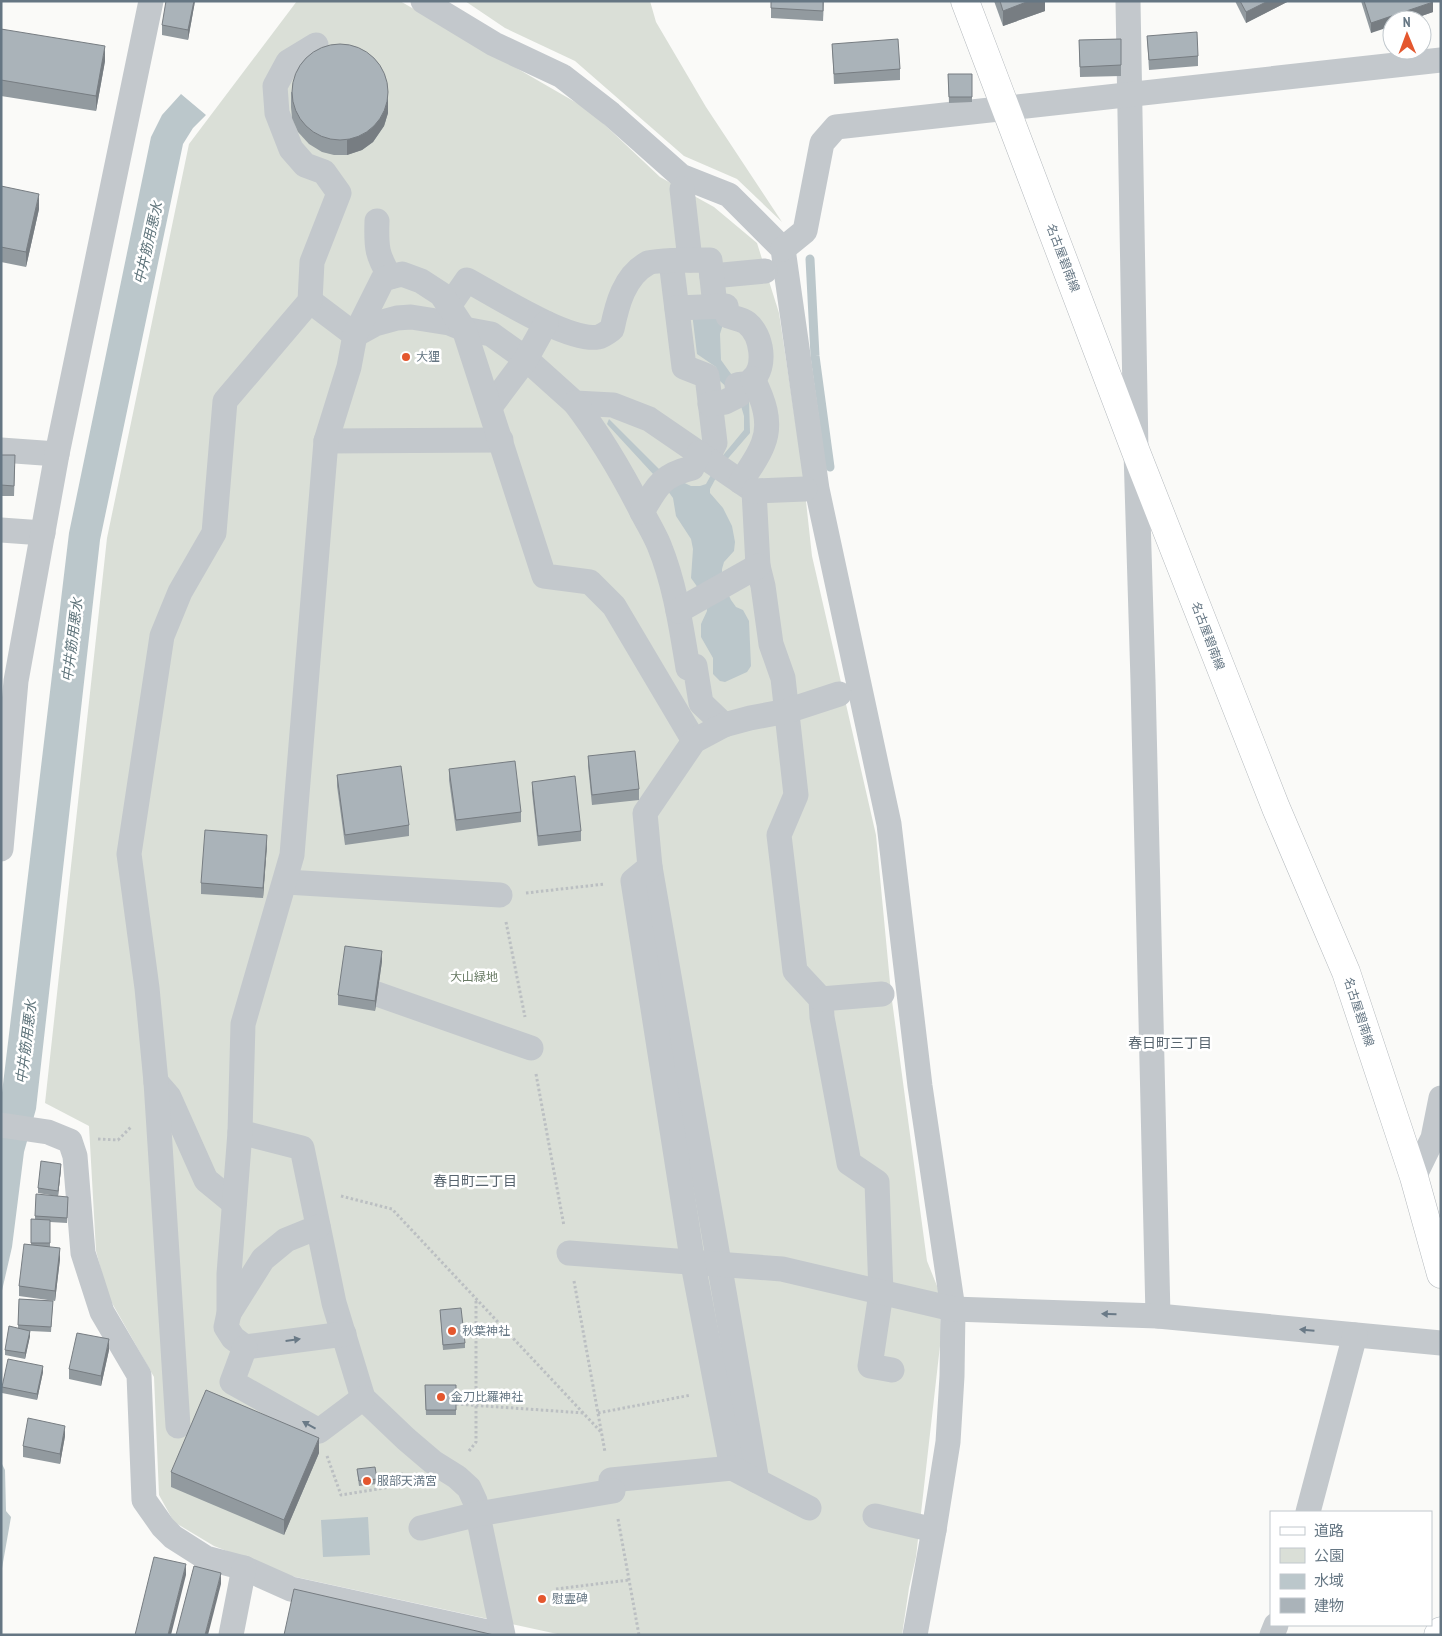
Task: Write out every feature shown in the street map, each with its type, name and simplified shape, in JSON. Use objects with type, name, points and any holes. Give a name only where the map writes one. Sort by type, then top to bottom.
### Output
[{"type":"main road","name":"名古屋碧南線","points":[[965,1],[1136,452],[1276,808],[1346,972],[1414,1177],[1441,1274]]},
{"type":"main road","points":[[1438,1635],[1441,1631]]},
{"type":"street","points":[[2,834],[9,680],[43,533],[57,454],[151,1]]},
{"type":"street","points":[[1128,1],[1136,452],[1144,681],[1158,1316]]},
{"type":"street","points":[[426,3],[494,44],[562,76],[611,114],[681,176],[729,195],[783,249],[817,489],[889,824],[920,1086],[953,1310],[948,1442],[915,1635]]},
{"type":"street","points":[[178,1426],[156,1082],[147,988],[129,854],[162,636],[180,592],[214,533],[225,401],[310,301],[312,262],[339,194],[324,172],[305,165],[291,149],[277,113],[275,86],[288,62],[316,45]]},
{"type":"street","points":[[783,249],[805,230],[822,143],[836,127],[1441,60]]},
{"type":"street","points":[[642,512],[666,479],[692,468],[705,457],[715,443],[707,376],[684,367],[677,308],[682,189]]},
{"type":"street","points":[[377,221],[376,245],[380,259],[390,277]]},
{"type":"street","points":[[450,306],[466,280],[546,323],[578,335],[599,337],[612,329],[618,304],[630,278],[649,262],[710,260],[715,306]]},
{"type":"street","points":[[712,276],[765,271]]},
{"type":"street","points":[[344,1334],[245,1347],[233,1338],[226,1327],[229,1314],[229,1274],[240,1132],[243,1024],[286,882],[292,855],[326,442],[349,367],[355,335],[383,279],[402,274],[421,281],[441,294],[450,306],[464,329],[544,576],[590,582],[614,606],[694,741]]},
{"type":"street","points":[[310,301],[355,335]]},
{"type":"street","points":[[677,308],[726,306],[728,316],[746,322],[756,334],[761,354],[760,367],[725,402],[710,404]]},
{"type":"street","points":[[355,335],[375,324],[397,318],[411,317],[449,322],[464,329],[490,334],[526,359],[575,403],[599,434],[624,476],[687,606],[684,646],[688,668],[695,666],[701,703],[724,725]]},
{"type":"street","points":[[490,407],[526,359],[546,323]]},
{"type":"street","points":[[743,386],[765,405],[793,403]]},
{"type":"street","points":[[575,403],[613,406],[649,419],[744,484],[805,490]]},
{"type":"street","points":[[765,405],[766,429],[764,444],[744,484],[763,586],[771,644],[783,678],[796,795],[779,835],[795,971],[821,999],[822,1017],[849,1162],[877,1182],[881,1293],[870,1366],[892,1370]]},
{"type":"street","points":[[326,442],[501,440]]},
{"type":"street","points":[[1,450],[57,454]]},
{"type":"street","points":[[1,530],[43,533]]},
{"type":"street","points":[[687,606],[758,566]]},
{"type":"street","points":[[648,661],[684,646]]},
{"type":"street","points":[[732,1468],[693,1264],[641,874],[645,813],[694,741],[724,725],[787,711],[839,694]]},
{"type":"street","points":[[641,874],[720,1265],[757,1482]]},
{"type":"street","points":[[286,882],[500,895]]},
{"type":"street","points":[[377,994],[531,1048]]},
{"type":"street","points":[[821,999],[882,994]]},
{"type":"street","points":[[156,1082],[169,1097],[206,1180],[234,1203]]},
{"type":"street","points":[[1414,1177],[1433,1138],[1441,1098]]},
{"type":"street","points":[[1,1125],[59,1136],[75,1156],[82,1252],[102,1312],[140,1376],[144,1500],[163,1527],[173,1537],[206,1558],[244,1568],[291,1589],[502,1635],[478,1514],[469,1488],[454,1474],[433,1462],[363,1398],[334,1303],[302,1148],[240,1132]]},
{"type":"street","points":[[229,1314],[263,1259],[286,1240],[318,1227]]},
{"type":"street","points":[[569,1253],[693,1264],[782,1269],[953,1310],[1158,1316],[1441,1342]]},
{"type":"street","points":[[1308,1511],[1355,1335]]},
{"type":"street","points":[[245,1347],[232,1382],[319,1431],[363,1398]]},
{"type":"street","points":[[421,1528],[612,1486],[732,1468],[809,1508]]},
{"type":"street","points":[[875,1516],[934,1530]]},
{"type":"street","points":[[231,1635],[244,1568]]},
{"type":"path","points":[[639,1635],[531,1048],[500,895],[641,874]]},
{"type":"path","points":[[59,1136],[118,1140],[133,1125],[158,1124]]},
{"type":"path","points":[[310,1188],[392,1209],[601,1432]]},
{"type":"path","points":[[319,1431],[341,1495],[454,1474],[476,1442],[476,1298]]},
{"type":"path","points":[[598,1413],[698,1393]]},
{"type":"path","points":[[456,1404],[585,1413]]},
{"type":"path","points":[[556,1589],[629,1580]]},
{"type":"green space","name":"大山緑地","points":[[297,1],[400,1],[589,110],[660,177],[714,207],[757,243],[779,313],[802,465],[812,556],[876,835],[891,993],[927,1261],[939,1291],[941,1337],[916,1557],[902,1635],[562,1635],[291,1576],[214,1546],[174,1522],[159,1495],[154,1377],[108,1296],[96,1251],[89,1126],[45,1103],[107,538],[189,144]]},
{"type":"green space","points":[[465,1],[650,1],[656,22],[706,107],[782,222],[737,179],[684,156],[575,61],[505,28]]},
{"type":"water","name":"中井筋用悪水","points":[[181,94],[206,115],[193,128],[183,144],[100,540],[36,1109],[24,1152],[12,1247],[1,1295],[1,1101],[69,533],[151,137],[162,115]]},
{"type":"water","points":[[692,313],[722,313],[724,321],[720,334],[721,360],[749,399],[750,433],[724,463],[710,489],[710,493],[723,508],[732,526],[735,542],[734,551],[724,562],[722,581],[731,600],[736,607],[743,610],[749,621],[751,666],[747,672],[725,682],[720,681],[713,674],[713,658],[701,637],[701,624],[707,611],[706,599],[691,578],[693,549],[691,539],[676,516],[673,498],[607,424],[609,419],[663,473],[691,486],[706,484],[720,459],[744,430],[744,416],[741,406],[732,392],[720,381],[716,367],[697,354]]},
{"type":"water","points":[[1,1462],[5,1470],[6,1511],[11,1517],[1,1574]]},
{"type":"water","points":[[368,1517],[370,1555],[323,1557],[321,1520]]},
{"type":"building","points":[[166,1],[194,1],[188,30],[162,25]]},
{"type":"building","points":[[771,1],[823,1],[823,11],[771,8]]},
{"type":"building","points":[[1000,1],[1029,1],[1003,11]]},
{"type":"building","points":[[1240,1],[1268,1],[1246,12]]},
{"type":"building","points":[[1364,1],[1433,1],[1409,10],[1382,10],[1382,19],[1371,23]]},
{"type":"building","points":[[1,29],[105,46],[96,96],[1,80]]},
{"type":"building","points":[[1197,32],[1198,56],[1149,60],[1147,36]]},
{"type":"building","points":[[898,39],[900,69],[834,74],[832,44]]},
{"type":"building","points":[[1121,39],[1121,65],[1080,67],[1079,40]]},
{"type":"building","points":[[340,44],[358,47],[374,58],[385,74],[388,92],[385,110],[374,126],[358,137],[340,140],[322,137],[306,126],[295,110],[292,92],[295,74],[306,58],[322,47]]},
{"type":"building","points":[[948,74],[972,74],[972,97],[949,97]]},
{"type":"building","points":[[1,186],[39,194],[26,252],[1,247]]},
{"type":"building","points":[[1,455],[15,455],[14,486],[1,485]]},
{"type":"building","points":[[635,751],[639,789],[592,795],[588,756]]},
{"type":"building","points":[[515,761],[521,812],[456,820],[449,769]]},
{"type":"building","points":[[401,766],[409,825],[345,835],[337,775]]},
{"type":"building","points":[[575,776],[581,831],[538,836],[532,782]]},
{"type":"building","points":[[205,830],[267,835],[263,888],[201,883]]},
{"type":"building","points":[[345,946],[382,951],[375,1001],[338,995]]},
{"type":"building","points":[[41,1161],[61,1164],[58,1191],[38,1188]]},
{"type":"building","points":[[36,1194],[68,1197],[67,1218],[35,1216]]},
{"type":"building","points":[[31,1219],[50,1220],[50,1243],[31,1243]]},
{"type":"building","points":[[24,1244],[60,1248],[55,1291],[19,1286]]},
{"type":"building","points":[[19,1299],[53,1301],[51,1327],[18,1325]]},
{"type":"building","name":"秋葉神社","points":[[461,1308],[465,1343],[443,1345],[440,1310]]},
{"type":"building","points":[[9,1326],[30,1331],[25,1353],[5,1350]]},
{"type":"building","points":[[77,1333],[109,1339],[101,1376],[69,1369]]},
{"type":"building","points":[[8,1359],[43,1366],[37,1394],[2,1387]]},
{"type":"building","name":"金刀比羅神社","points":[[425,1385],[456,1385],[456,1410],[426,1410]]},
{"type":"building","points":[[206,1390],[319,1438],[284,1520],[171,1472]]},
{"type":"building","points":[[28,1418],[65,1426],[60,1454],[23,1446]]},
{"type":"building","points":[[375,1467],[377,1479],[359,1481],[357,1469]]},
{"type":"building","points":[[154,1557],[186,1564],[168,1635],[135,1635]]},
{"type":"building","points":[[194,1566],[221,1573],[205,1635],[176,1635]]},
{"type":"building","points":[[294,1589],[494,1635],[284,1635]]},
{"type":"waterway","points":[[810,259],[815,356],[830,467]]},
{"type":"place","name":"大狸","points":[[406,357]]},
{"type":"place","name":"秋葉神社","points":[[452,1331]]},
{"type":"place","name":"金刀比羅神社","points":[[441,1397]]},
{"type":"place","name":"服部天満宮","points":[[367,1481]]},
{"type":"place","name":"慰霊碑","points":[[542,1599]]},
{"type":"district","name":"春日町三丁目","points":[[1170,1043]]},
{"type":"district","name":"春日町二丁目","points":[[475,1181]]}]
